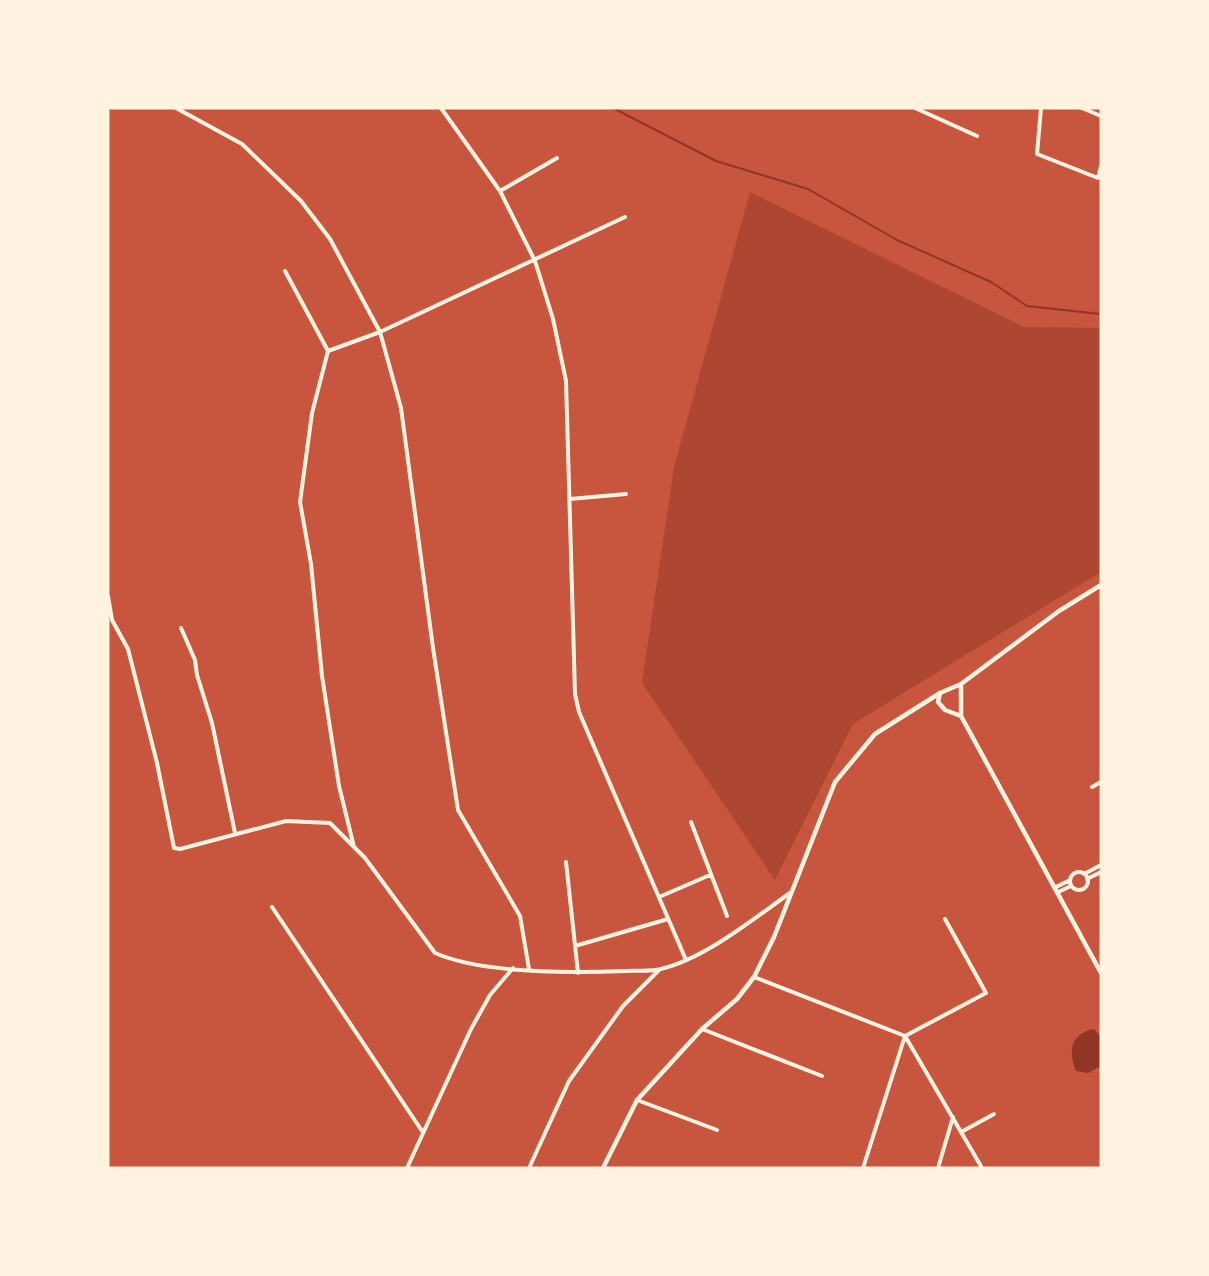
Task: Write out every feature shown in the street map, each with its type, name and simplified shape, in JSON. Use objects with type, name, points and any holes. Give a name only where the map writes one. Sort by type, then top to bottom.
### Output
[{"type":"street","points":[[176,108],[242,144],[301,201],[330,239],[380,332],[401,408],[433,648],[458,810],[520,916],[529,969]]},
{"type":"street","points":[[441,108],[500,191],[535,261],[553,319],[566,381],[575,694],[579,712],[686,960]]},
{"type":"street","points":[[915,108],[976,136]]},
{"type":"street","points":[[1041,108],[1037,154],[1098,178],[1101,166]]},
{"type":"street","points":[[1082,108],[1101,116]]},
{"type":"street","points":[[500,191],[557,158]]},
{"type":"street","points":[[328,351],[380,332],[625,217]]},
{"type":"street","points":[[285,271],[328,351],[312,413],[300,502],[311,564],[323,685],[339,786],[354,848]]},
{"type":"street","points":[[570,499],[626,494]]},
{"type":"street","points":[[603,1168],[637,1100],[702,1029],[737,999],[754,977],[774,937],[835,782],[875,734],[940,693],[961,684],[1059,611],[1101,585]]},
{"type":"street","points":[[108,596],[112,620],[128,649],[154,752],[171,843],[174,848],[180,849],[286,821],[330,823],[365,858],[435,954],[449,959],[513,968],[578,973],[660,969],[686,960],[734,933],[790,893]]},
{"type":"street","points":[[181,628],[195,660],[197,675],[212,723],[235,833]]},
{"type":"street","points":[[961,684],[961,716],[1101,973]]},
{"type":"street","points":[[940,693],[938,702],[941,707],[961,716]]},
{"type":"street","points":[[1092,787],[1101,782]]},
{"type":"street","points":[[691,822],[727,916]]},
{"type":"street","points":[[566,862],[578,973]]},
{"type":"street","points":[[1057,890],[1075,873],[1084,874],[1101,865]]},
{"type":"street","points":[[1057,890],[1071,886],[1082,890],[1087,879],[1101,872]]},
{"type":"street","points":[[1084,874],[1087,879]]},
{"type":"street","points":[[659,897],[710,875]]},
{"type":"street","points":[[1070,880],[1071,886]]},
{"type":"street","points":[[272,907],[422,1131]]},
{"type":"street","points":[[575,946],[668,919]]},
{"type":"street","points":[[863,1168],[905,1036],[986,993],[945,919]]},
{"type":"street","points":[[407,1168],[422,1131],[471,1029],[490,995],[513,968]]},
{"type":"street","points":[[530,1168],[569,1081],[623,1006],[660,969]]},
{"type":"street","points":[[754,977],[905,1036],[963,1131],[982,1168]]},
{"type":"street","points":[[702,1029],[822,1076]]},
{"type":"street","points":[[637,1100],[717,1130]]},
{"type":"street","points":[[963,1131],[994,1114]]},
{"type":"street","points":[[938,1168],[954,1116]]},
{"type":"shaded area","points":[[750,192],[1024,327],[1101,328],[1101,572],[853,724],[775,880],[642,683],[674,467]]},
{"type":"shaded area","points":[[1094,1029],[1101,1037],[1101,1066],[1088,1073],[1076,1071],[1072,1057],[1073,1044],[1080,1035]]},
{"type":"waterway","points":[[613,108],[716,161],[808,189],[897,240],[991,282],[1027,306],[1101,314]]}]
